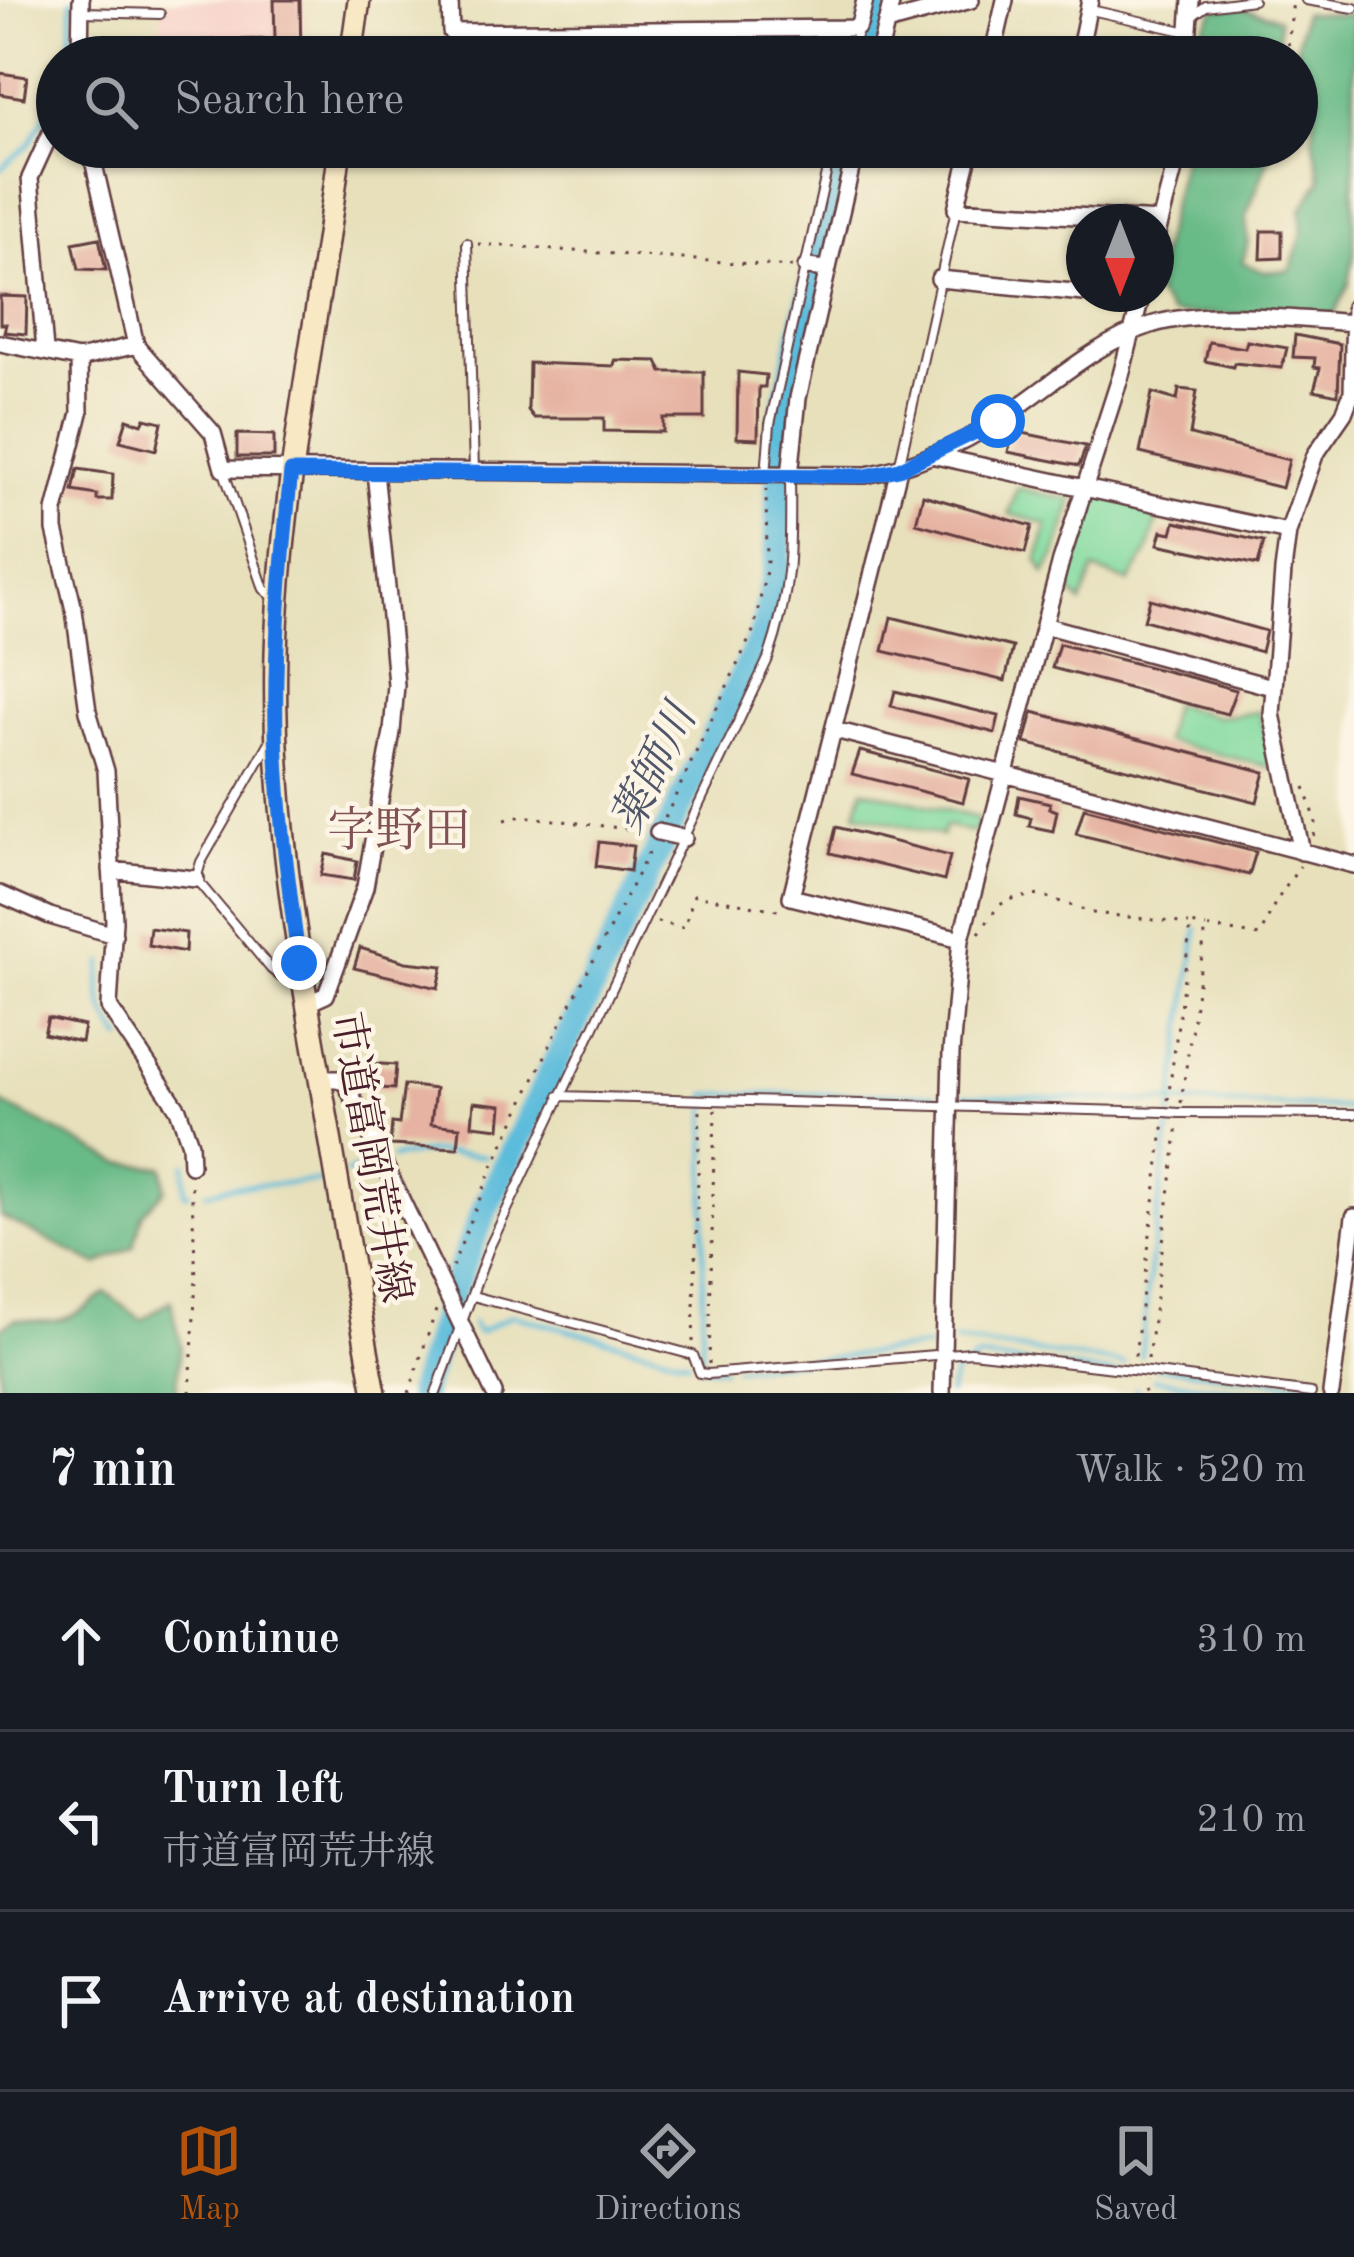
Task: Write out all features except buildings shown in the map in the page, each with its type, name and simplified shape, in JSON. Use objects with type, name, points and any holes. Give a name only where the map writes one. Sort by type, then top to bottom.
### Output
[{"type":"street","points":[[354,36],[359,0]]},
{"type":"street","points":[[450,0],[451,32],[858,27],[865,0]]},
{"type":"street","points":[[883,36],[892,0]]},
{"type":"street","points":[[886,23],[970,0]]},
{"type":"street","points":[[997,36],[1005,0]]},
{"type":"street","points":[[1189,36],[1192,0]]},
{"type":"street","points":[[1082,36],[1089,4]]},
{"type":"street","points":[[80,36],[81,6]]},
{"type":"street","points":[[36,165],[30,178],[45,350]]},
{"type":"street","points":[[95,168],[136,345],[213,433],[224,470],[866,476],[899,469],[998,421],[1103,347],[1156,323],[1184,319],[1354,323]]},
{"type":"street","name":"市道富岡荒井線","points":[[337,168],[291,472],[278,601],[276,736],[284,853],[306,1004],[375,1393]]},
{"type":"street","points":[[790,476],[795,416],[851,168]]},
{"type":"street","points":[[966,168],[956,209],[1066,220]]},
{"type":"street","points":[[1165,204],[1174,168]]},
{"type":"street","points":[[806,268],[828,269]]},
{"type":"street","points":[[939,279],[1066,291]]},
{"type":"street","points":[[1305,853],[1272,714],[1272,687],[1288,532],[1315,455],[1349,401],[1354,308]]},
{"type":"street","points":[[942,1393],[949,1107],[961,939],[1061,561],[1137,312]]},
{"type":"street","points":[[0,343],[79,358],[136,345]]},
{"type":"street","points":[[79,358],[80,413],[55,511],[55,530],[74,610],[88,711],[106,772],[115,935],[108,971],[109,1007],[178,1109],[190,1144],[191,1165]]},
{"type":"street","points":[[931,455],[1288,532]]},
{"type":"street","points":[[899,469],[791,897],[961,939]]},
{"type":"street","points":[[306,1004],[326,995],[365,887],[392,732],[394,652],[375,472]]},
{"type":"street","points":[[1047,626],[1272,687]]},
{"type":"street","points":[[835,730],[1354,866]]},
{"type":"street","points":[[658,832],[684,838]]},
{"type":"street","points":[[111,870],[196,879]]},
{"type":"street","points":[[0,894],[50,916],[115,935]]},
{"type":"street","points":[[320,1079],[346,1084],[494,1393]]},
{"type":"street","points":[[1331,1393],[1354,1217]]},
{"type":"lane","points":[[1089,4],[1190,25],[1206,6],[1253,0]]},
{"type":"lane","points":[[1306,0],[1354,8]]},
{"type":"lane","points":[[81,6],[160,14]]},
{"type":"lane","points":[[856,36],[858,27]]},
{"type":"lane","points":[[766,475],[770,424],[827,168]]},
{"type":"lane","points":[[899,469],[956,209]]},
{"type":"lane","points":[[466,243],[474,472]]},
{"type":"lane","points":[[224,470],[264,589],[278,601]]},
{"type":"lane","points":[[436,1393],[489,1247],[744,714],[779,627],[792,564],[790,476]]},
{"type":"lane","points":[[276,736],[251,769],[200,862],[196,879],[271,969],[281,977],[303,980]]},
{"type":"lane","points":[[559,1096],[1354,1114]]},
{"type":"lane","points":[[472,1296],[693,1355],[700,1373],[708,1374],[946,1352],[1140,1368],[1311,1393]]},
{"type":"path","points":[[1289,36],[1293,0]]},
{"type":"path","points":[[466,243],[806,268]]},
{"type":"path","points":[[410,1393],[444,1287],[493,1166],[754,629],[767,566],[766,475]]},
{"type":"path","points":[[957,967],[999,905],[1042,895],[1093,913],[1259,936],[1305,853],[1316,820],[1305,787]]},
{"type":"path","points":[[505,820],[522,816],[658,832]]},
{"type":"path","points":[[644,920],[684,928],[694,895],[787,911],[798,898]]},
{"type":"path","points":[[1168,1097],[1191,924]]},
{"type":"path","points":[[1182,1094],[1206,927]]},
{"type":"path","points":[[693,1355],[700,1101]]},
{"type":"path","points":[[709,1360],[714,1101]]},
{"type":"path","points":[[1135,1358],[1166,1111]]},
{"type":"path","points":[[1140,1368],[1179,1112]]},
{"type":"path","points":[[190,1393],[196,1278],[191,1165]]},
{"type":"shaded area","points":[[170,0],[304,0],[305,36],[161,36],[160,14]]},
{"type":"green space","points":[[1242,8],[1279,18],[1279,36],[1198,36],[1215,9]]},
{"type":"green space","points":[[1303,13],[1354,15],[1354,254],[1349,284],[1334,315],[1171,314],[1172,204],[1180,168],[1265,168],[1246,217],[1243,262],[1264,272],[1290,270],[1303,231],[1301,210],[1321,180],[1318,36],[1299,36]]},
{"type":"green space","points":[[1017,488],[1073,500],[1045,574],[1038,560],[1047,524],[1009,514]]},
{"type":"green space","points":[[1094,493],[1160,509],[1148,551],[1129,582],[1094,570],[1081,603],[1064,586]]},
{"type":"green space","points":[[1172,704],[1217,717],[1259,712],[1274,768],[1164,741]]},
{"type":"green space","points":[[863,789],[977,818],[978,829],[971,832],[945,826],[942,836],[856,813]]},
{"type":"green space","points":[[0,1102],[120,1163],[163,1167],[165,1190],[142,1214],[134,1246],[97,1265],[0,1216]]},
{"type":"green space","points":[[106,1293],[142,1320],[171,1300],[181,1345],[176,1393],[0,1393],[0,1329],[15,1319],[64,1319]]},
{"type":"waterway","points":[[71,36],[72,0]]},
{"type":"waterway","name":"薬師川","points":[[869,36],[878,0]]},
{"type":"waterway","points":[[0,169],[29,145],[36,132]]},
{"type":"waterway","name":"薬師川","points":[[420,1393],[453,1289],[486,1207],[762,636],[778,561],[780,429],[839,168]]},
{"type":"waterway","points":[[1141,1356],[1197,929]]},
{"type":"waterway","points":[[103,962],[102,1003],[122,1039]]},
{"type":"waterway","points":[[701,1366],[707,1094],[936,1094]]},
{"type":"waterway","points":[[964,1095],[1352,1108]]},
{"type":"waterway","points":[[392,1158],[430,1152],[485,1156]]},
{"type":"waterway","name":"薬師川","points":[[501,1162],[507,1165]]},
{"type":"waterway","points":[[185,1164],[185,1194],[189,1194]]},
{"type":"waterway","points":[[347,1173],[365,1167]]},
{"type":"waterway","points":[[206,1193],[229,1187],[324,1181]]},
{"type":"waterway","name":"薬師川","points":[[453,1289],[456,1295]]},
{"type":"waterway","points":[[472,1323],[478,1333],[512,1315],[688,1361]]},
{"type":"waterway","points":[[955,1341],[1125,1364]]},
{"type":"waterway","points":[[735,1368],[929,1347]]},
{"type":"waterway","points":[[949,1393],[955,1373],[979,1358],[1124,1375]]},
{"type":"waterway","points":[[700,1366],[723,1369]]},
{"type":"waterway","points":[[1155,1367],[1321,1386]]},
{"type":"waterway","points":[[1154,1379],[1266,1393]]},
{"type":"waterway","points":[[1136,1388],[1136,1393]]},
{"type":"waterway","points":[[1342,1389],[1354,1389]]},
{"type":"district","name":"字野田","points":[[399,829]]},
{"type":"route","points":[[299,963],[284,853],[276,736],[278,601],[291,472],[866,476],[899,469],[998,421]]}]
